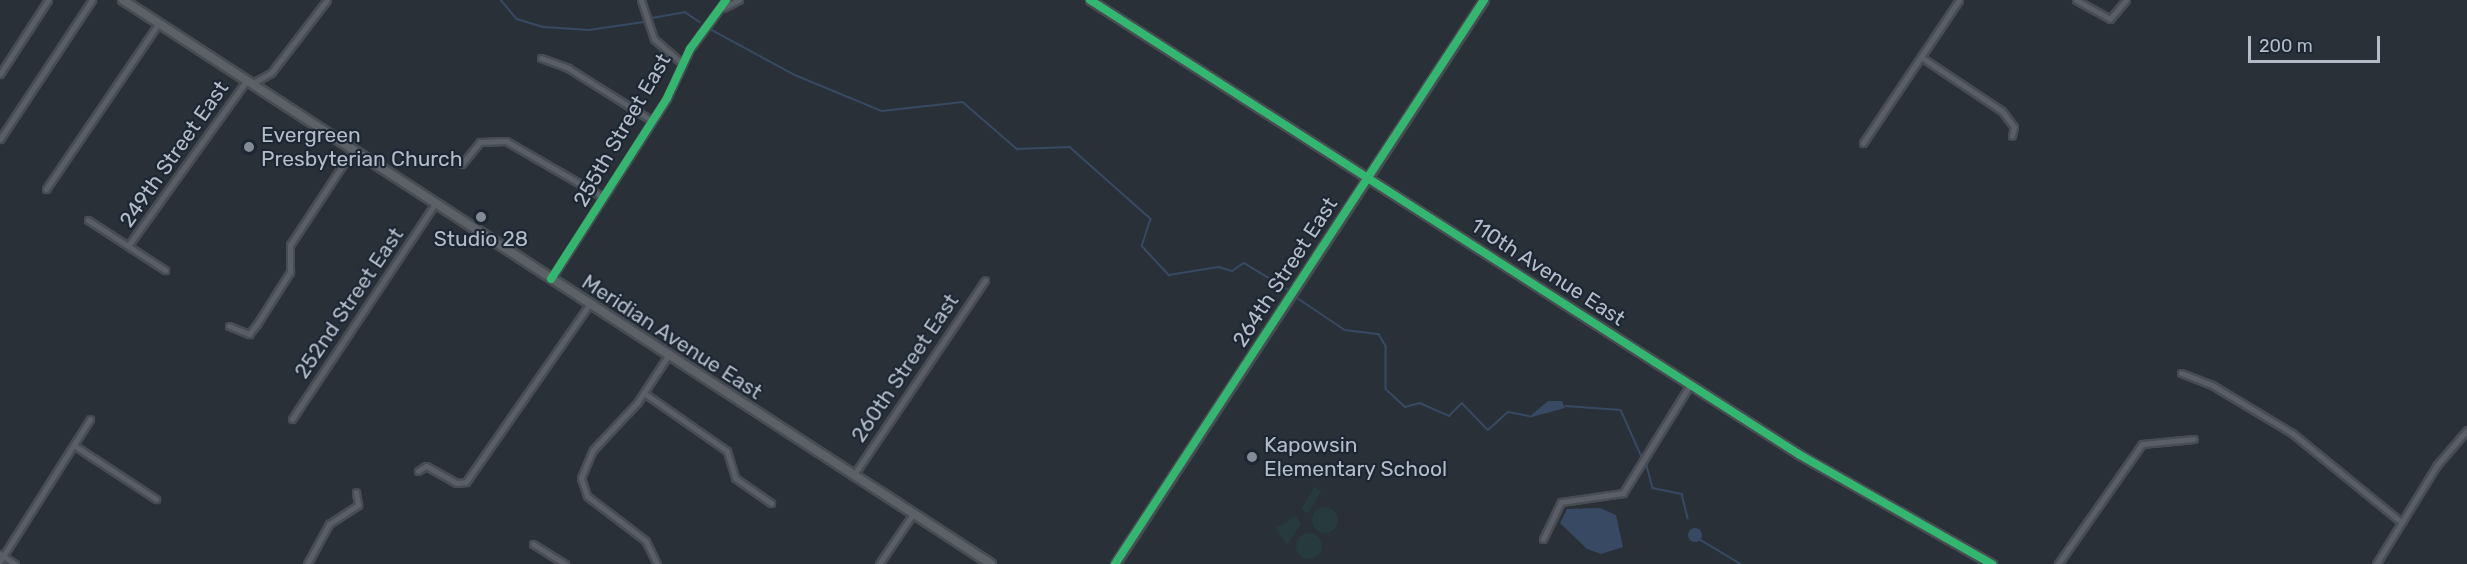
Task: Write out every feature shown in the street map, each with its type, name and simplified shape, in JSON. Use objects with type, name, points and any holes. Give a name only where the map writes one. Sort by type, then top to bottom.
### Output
[{"type":"main road","name":"Meridian Avenue East","points":[[123,0],[434,205],[991,564]]},
{"type":"street","points":[[0,74],[48,0]]},
{"type":"street","points":[[0,139],[92,0]]},
{"type":"street","points":[[248,82],[274,69],[327,0]]},
{"type":"street","points":[[641,0],[654,39],[682,63]]},
{"type":"street","name":"255th Street East","points":[[551,279],[651,120],[682,63],[723,8],[726,0]]},
{"type":"street","name":"255th Street East","points":[[723,8],[739,0]]},
{"type":"street","name":"110th Avenue East","points":[[1090,0],[1800,455],[1992,564]]},
{"type":"street","name":"264th Street East","points":[[1115,564],[1484,0]]},
{"type":"street","points":[[1863,143],[1959,0]]},
{"type":"street","points":[[2076,0],[2110,19],[2126,0]]},
{"type":"street","points":[[46,189],[158,24]]},
{"type":"street","points":[[1921,57],[2002,111],[2014,127],[2012,136]]},
{"type":"street","points":[[541,58],[568,68],[651,120]]},
{"type":"street","name":"249th Street East","points":[[128,246],[248,82]]},
{"type":"street","points":[[462,164],[480,142],[506,141],[603,197]]},
{"type":"street","points":[[229,326],[249,334],[257,324],[290,272],[290,245],[352,151]]},
{"type":"street","name":"252nd Street East","points":[[292,419],[434,205]]},
{"type":"street","points":[[88,220],[165,270]]},
{"type":"street","name":"260th Street East","points":[[853,476],[985,280]]},
{"type":"street","points":[[418,471],[429,467],[462,484],[589,305]]},
{"type":"street","points":[[657,564],[646,541],[590,500],[582,483],[593,450],[644,393],[668,356]]},
{"type":"street","points":[[2181,373],[2212,385],[2292,433],[2401,522]]},
{"type":"street","points":[[1543,539],[1560,502],[1623,493],[1690,385]]},
{"type":"street","points":[[644,393],[730,454],[735,478],[771,503]]},
{"type":"street","points":[[15,564],[1,557],[75,446],[90,419]]},
{"type":"street","points":[[2376,564],[2401,522],[2467,429]]},
{"type":"street","points":[[2058,564],[2142,444],[2194,439]]},
{"type":"street","points":[[75,446],[156,499]]},
{"type":"street","points":[[307,564],[329,524],[358,505],[356,492]]},
{"type":"street","points":[[879,564],[913,514]]},
{"type":"street","points":[[533,544],[565,564]]},
{"type":"green space","points":[[1314,487],[1321,491],[1308,514],[1301,510]]},
{"type":"green space","points":[[1325,507],[1334,511],[1338,520],[1334,529],[1325,533],[1316,529],[1312,520],[1316,511]]},
{"type":"green space","points":[[1296,516],[1301,524],[1287,545],[1276,528]]},
{"type":"green space","points":[[1309,533],[1318,537],[1322,546],[1318,555],[1309,559],[1300,555],[1296,546],[1300,537]]},
{"type":"water","points":[[1548,401],[1562,401],[1565,408],[1528,418]]},
{"type":"water","points":[[1600,508],[1616,515],[1623,547],[1601,554],[1587,549],[1560,523],[1567,509]]},
{"type":"water","points":[[1695,528],[1700,530],[1702,535],[1700,540],[1695,542],[1690,540],[1688,535],[1690,530]]},
{"type":"waterway","points":[[501,0],[517,19],[544,27],[589,30],[643,22]]},
{"type":"waterway","points":[[652,18],[685,12],[700,22]]},
{"type":"waterway","points":[[710,29],[795,75],[882,111],[963,102],[1017,149],[1070,147],[1151,219],[1142,246],[1169,275],[1219,267],[1232,271],[1244,263],[1289,290]]},
{"type":"waterway","points":[[1296,297],[1345,330],[1379,334],[1386,346],[1386,389],[1405,407],[1420,403],[1449,416],[1462,403],[1488,430],[1508,412],[1529,416]]},
{"type":"waterway","points":[[1566,406],[1621,410],[1642,457]]},
{"type":"waterway","points":[[1646,462],[1653,488],[1682,494],[1688,518]]},
{"type":"waterway","points":[[1699,539],[1741,564]]},
{"type":"cycle path","points":[[551,279],[667,98],[690,49],[726,0]]},
{"type":"cycle path","points":[[1090,0],[1800,455],[1992,564]]},
{"type":"cycle path","points":[[1115,564],[1484,0]]},
{"type":"place","name":"Evergreen Presbyterian Church","points":[[249,147]]},
{"type":"place","name":"Studio 28","points":[[481,217]]},
{"type":"place","name":"Kapowsin Elementary School","points":[[1252,457]]}]
